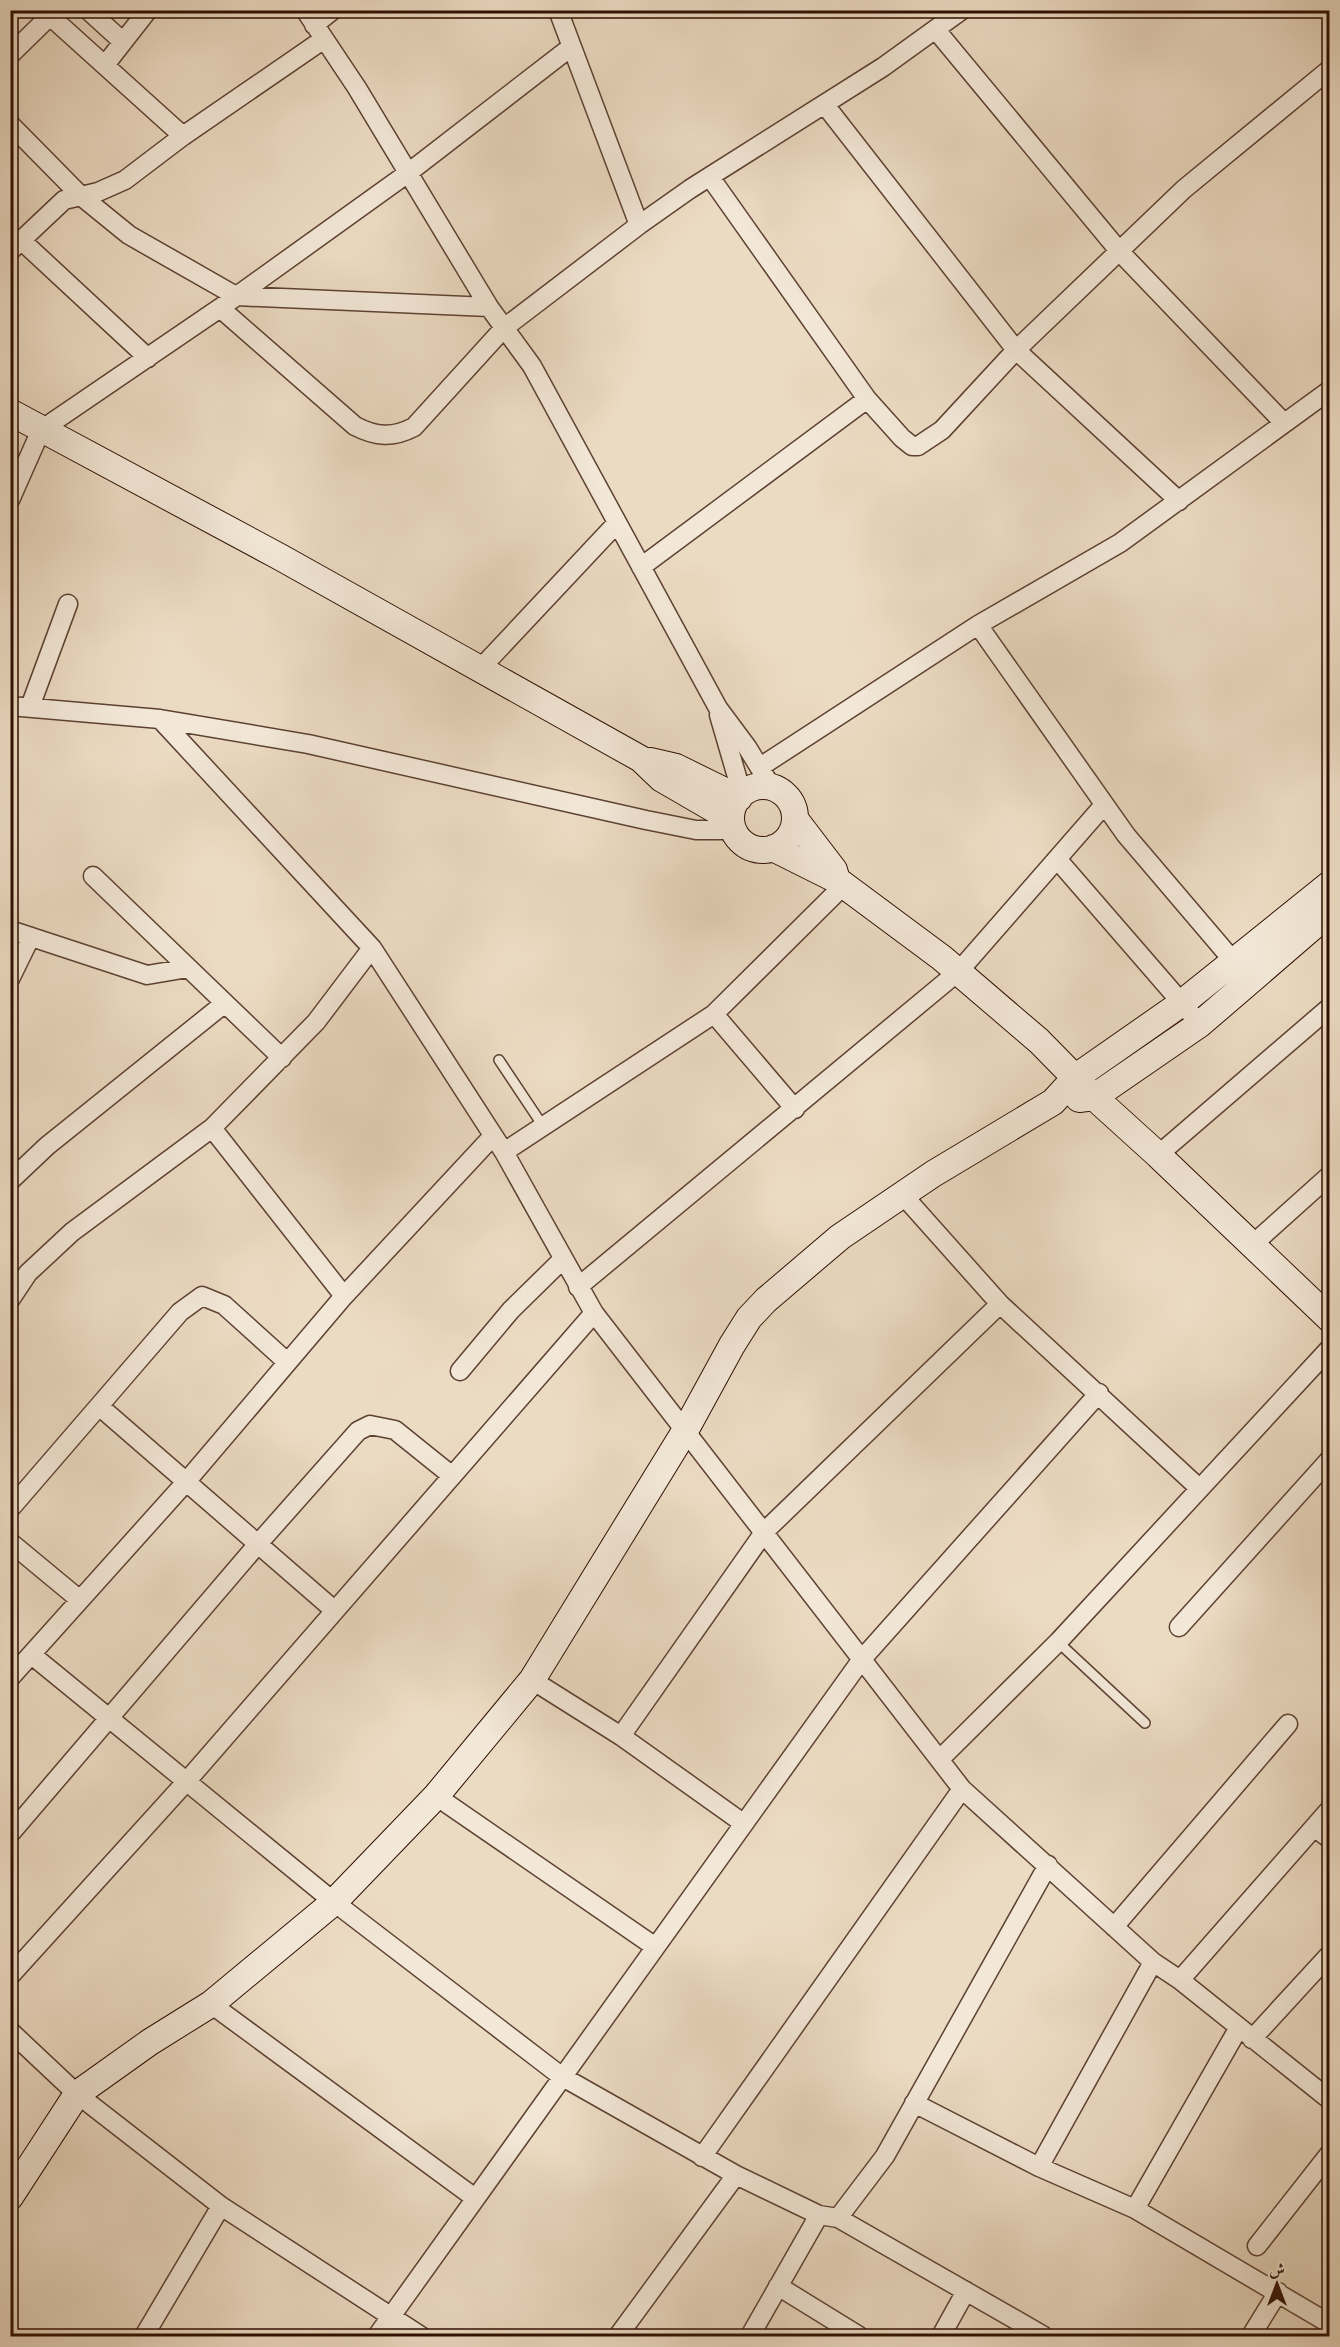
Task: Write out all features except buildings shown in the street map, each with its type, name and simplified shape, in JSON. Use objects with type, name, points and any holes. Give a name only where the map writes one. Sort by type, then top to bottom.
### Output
[{"type":"street","points":[[88,10],[122,41]]},
{"type":"street","points":[[105,65],[148,10]]},
{"type":"street","points":[[148,358],[16,246],[64,200],[98,192],[125,180],[183,135],[333,10]]},
{"type":"street","points":[[558,10],[639,225]]},
{"type":"street","points":[[220,308],[355,426],[365,431],[388,436],[400,435],[414,427],[504,328],[639,225],[710,177],[825,105],[962,10]]},
{"type":"street","points":[[10,55],[53,13],[105,65],[183,135]]},
{"type":"street","points":[[314,25],[408,173],[489,307],[532,366],[718,708],[766,778],[789,800],[795,819],[834,870],[840,882]]},
{"type":"street","points":[[936,30],[1120,252],[1284,423]]},
{"type":"street","points":[[10,500],[41,430],[220,308],[408,173],[571,48]]},
{"type":"street","points":[[710,177],[867,399],[902,438],[912,446],[918,446],[942,430],[1016,350],[1184,189],[1329,69]]},
{"type":"street","points":[[825,105],[1016,350],[1179,501]]},
{"type":"street","points":[[10,124],[81,196],[129,235],[236,296],[489,307]]},
{"type":"street","points":[[10,706],[160,719],[308,744],[696,830],[736,810],[754,788],[766,778],[978,625],[1120,543],[1329,390]]},
{"type":"street","points":[[641,567],[867,399]]},
{"type":"street","points":[[10,412],[270,552],[641,759],[662,779],[736,810]]},
{"type":"street","points":[[480,669],[617,523]]},
{"type":"street","points":[[30,707],[68,604]]},
{"type":"street","points":[[978,625],[1126,835],[1235,963]]},
{"type":"street","points":[[718,708],[736,810],[747,845],[763,850],[773,848],[790,835],[795,819]]},
{"type":"street","points":[[160,719],[372,948],[504,1152],[562,1260],[594,1313],[963,1789],[1153,1962],[1180,1980],[1245,2034],[1329,2098]]},
{"type":"street","points":[[578,1287],[959,971],[1104,805]]},
{"type":"street","points":[[773,848],[840,882],[959,971],[1076,1077],[1094,1097],[1329,1319]]},
{"type":"street","points":[[1057,859],[1200,1024]]},
{"type":"street","points":[[93,876],[282,1058]]},
{"type":"street","points":[[504,1152],[714,1014],[840,882]]},
{"type":"street","points":[[10,2197],[77,2094],[150,2042],[212,2004],[334,1902],[436,1796],[532,1680],[685,1431],[707,1387],[749,1318],[766,1300],[840,1237],[903,1194],[1053,1102],[1076,1077],[1235,963],[1329,884]]},
{"type":"street","points":[[1053,1102],[1094,1097],[1200,1024],[1329,912]]},
{"type":"street","points":[[10,930],[147,975],[188,968]]},
{"type":"street","points":[[10,979],[30,938]]},
{"type":"street","points":[[10,1300],[28,1273],[72,1232],[212,1128],[316,1022],[372,948]]},
{"type":"street","points":[[10,1181],[47,1146],[225,1003]]},
{"type":"street","points":[[1158,1155],[1329,1007]]},
{"type":"street","points":[[714,1014],[795,1109]]},
{"type":"street","points":[[212,1128],[344,1296]]},
{"type":"street","points":[[13,1670],[33,1656],[186,1482],[344,1296],[493,1136]]},
{"type":"street","points":[[1252,1245],[1329,1175]]},
{"type":"street","points":[[903,1194],[1000,1304],[1099,1393],[1199,1488]]},
{"type":"street","points":[[460,1371],[511,1310],[562,1260]]},
{"type":"street","points":[[10,1509],[180,1312],[202,1296],[224,1305],[287,1362]]},
{"type":"street","points":[[621,1736],[765,1531],[1000,1304]]},
{"type":"street","points":[[10,1976],[186,1782],[594,1313]]},
{"type":"street","points":[[940,1759],[1058,1642],[1329,1348]]},
{"type":"street","points":[[377,2337],[561,2076],[862,1659],[1099,1393]]},
{"type":"street","points":[[99,1406],[256,1545],[334,1610]]},
{"type":"street","points":[[10,1834],[110,1720],[256,1545],[352,1438],[370,1425],[394,1430],[451,1475]]},
{"type":"street","points":[[1179,1628],[1329,1459]]},
{"type":"street","points":[[10,1542],[80,1600]]},
{"type":"street","points":[[33,1656],[334,1902],[561,2076],[736,2175],[819,2215],[838,2218],[1044,2337]]},
{"type":"street","points":[[532,1680],[621,1736],[742,1824]]},
{"type":"street","points":[[1114,1927],[1288,1724]]},
{"type":"street","points":[[702,2157],[963,1789]]},
{"type":"street","points":[[436,1796],[654,1946]]},
{"type":"street","points":[[1180,1980],[1329,1809]]},
{"type":"street","points":[[1314,1827],[1329,1839]]},
{"type":"street","points":[[838,2218],[885,2156],[1048,1865]]},
{"type":"street","points":[[1135,2209],[1245,2034],[1329,1954]]},
{"type":"street","points":[[1039,2168],[1153,1962]]},
{"type":"street","points":[[212,2004],[476,2198]]},
{"type":"street","points":[[10,2031],[77,2094],[221,2205],[421,2337]]},
{"type":"street","points":[[914,2103],[1039,2168],[1135,2209],[1329,2324]]},
{"type":"street","points":[[1257,2246],[1329,2153]]},
{"type":"street","points":[[618,2337],[736,2175]]},
{"type":"street","points":[[144,2337],[221,2205]]},
{"type":"street","points":[[750,2337],[819,2215]]},
{"type":"street","points":[[778,2286],[859,2337]]},
{"type":"street","points":[[941,2337],[966,2291]]},
{"type":"street","points":[[1251,2337],[1278,2292]]},
{"type":"lane","points":[[499,1060],[543,1126]]},
{"type":"lane","points":[[1058,1642],[1145,1723]]}]
